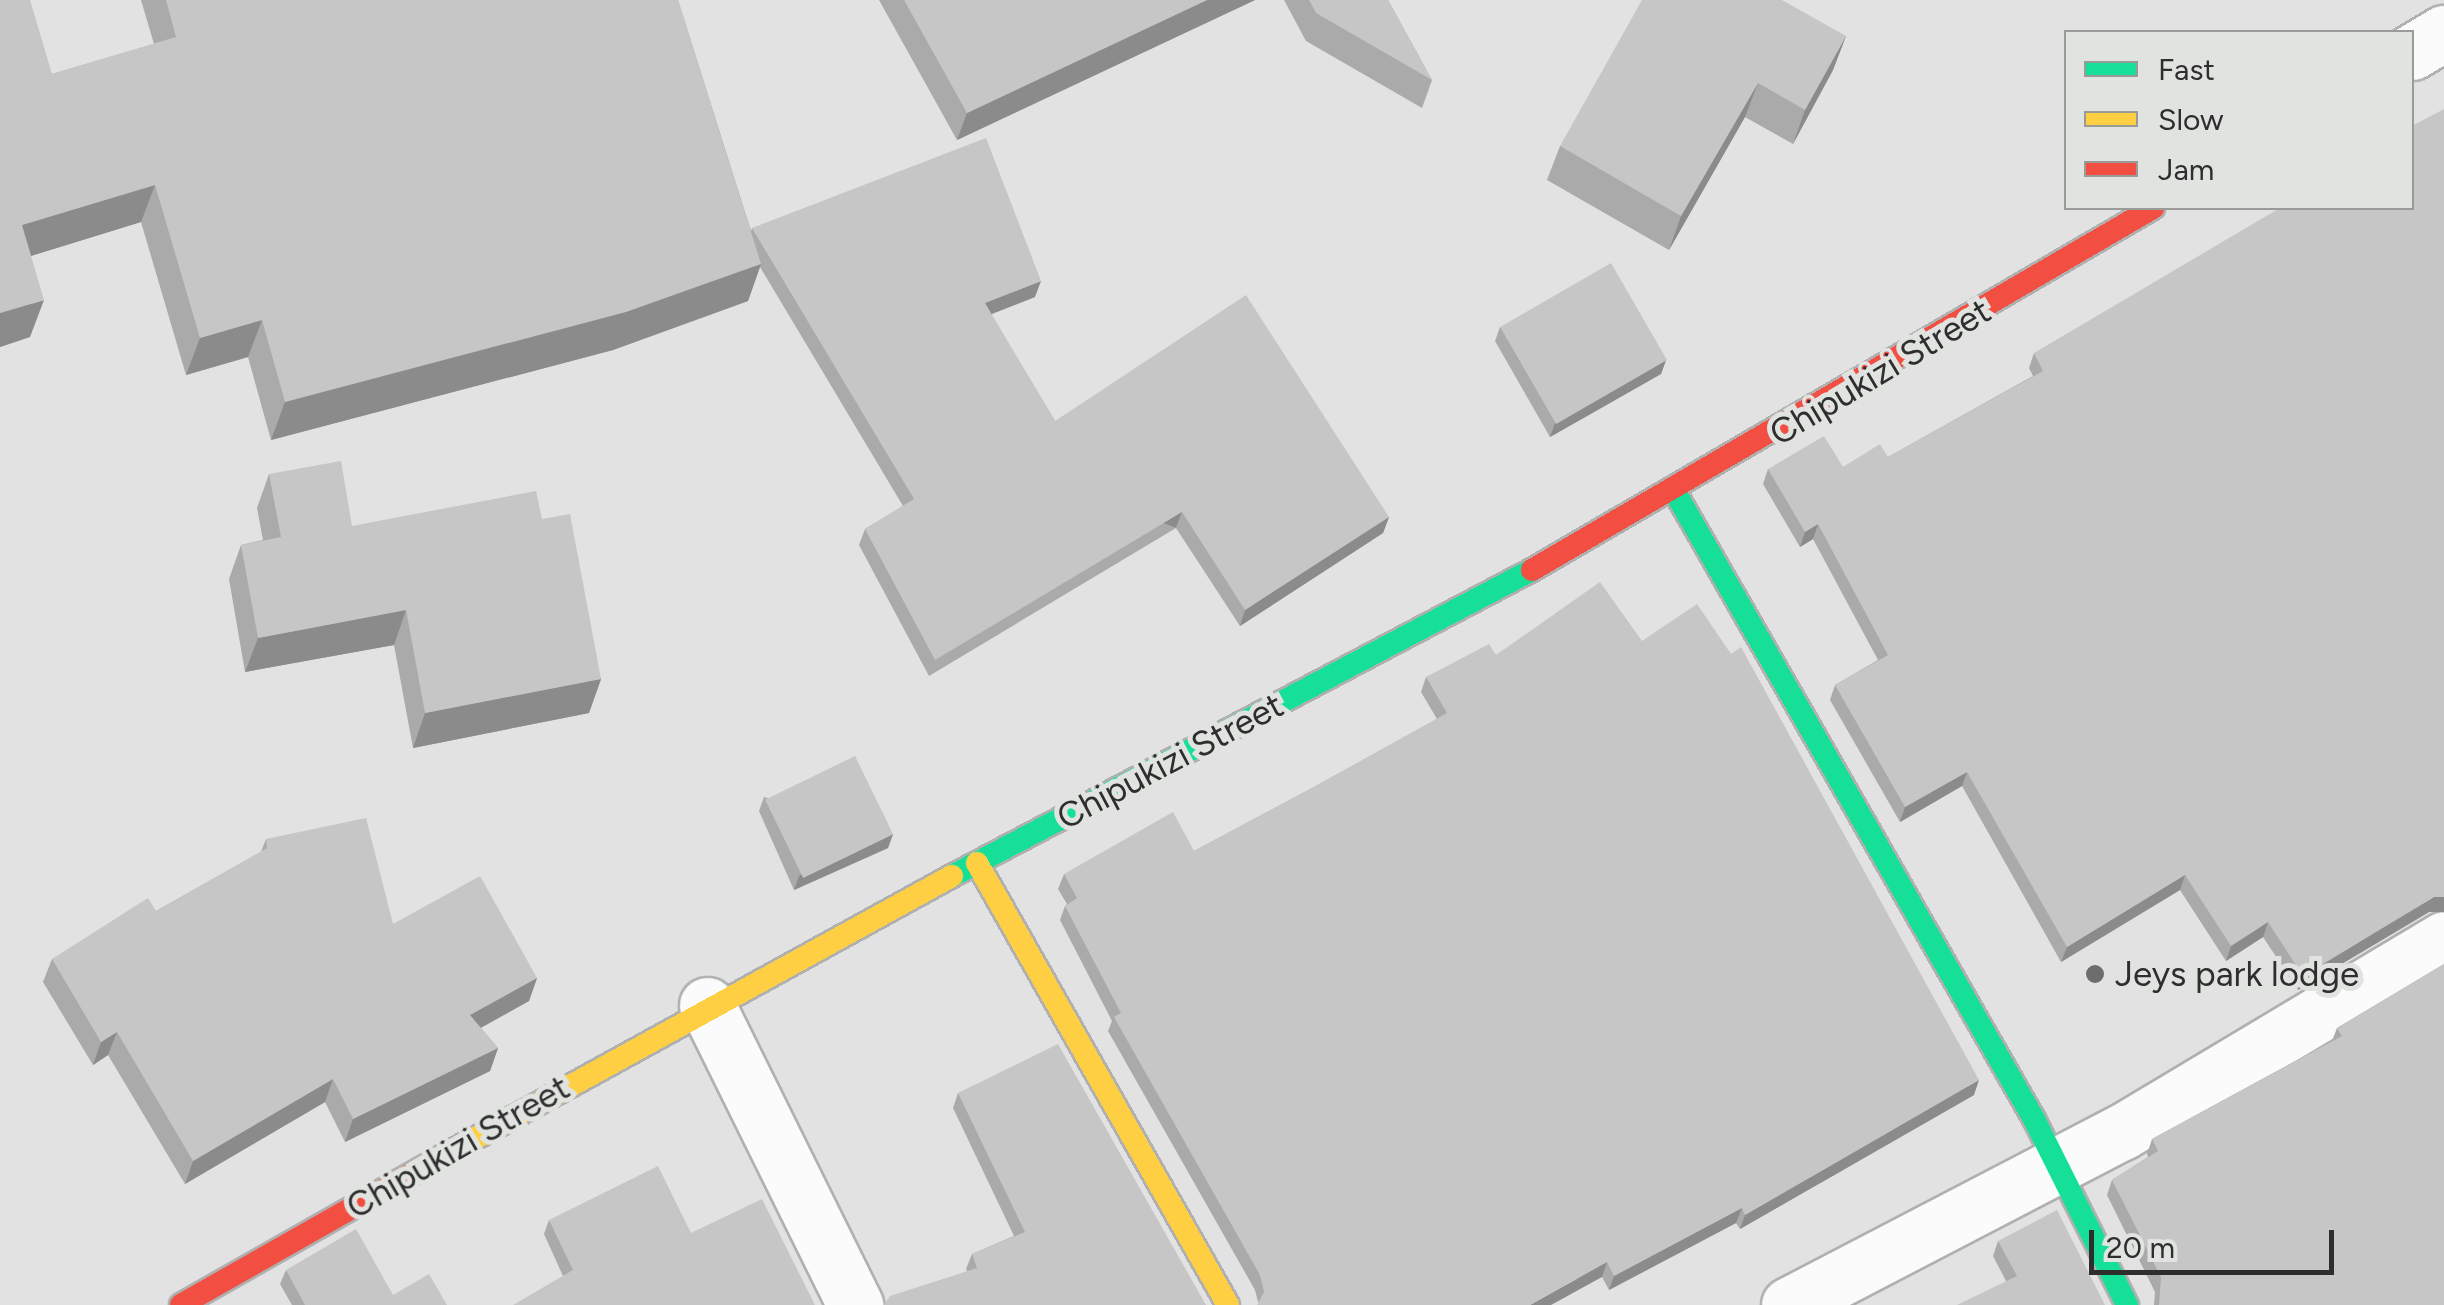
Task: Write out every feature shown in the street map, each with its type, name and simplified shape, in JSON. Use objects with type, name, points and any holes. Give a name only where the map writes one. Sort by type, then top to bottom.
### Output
[{"type":"street","points":[[2414,51],[2444,33]]},
{"type":"street","name":"Chipukizi Street","points":[[180,1305],[707,1005],[1676,494],[2150,210]]},
{"type":"street","points":[[1676,494],[2056,1162],[2128,1305]]},
{"type":"street","points":[[977,863],[1228,1305]]},
{"type":"street","points":[[1789,1305],[2056,1162],[2122,1132],[2444,940]]},
{"type":"street","points":[[707,1005],[855,1305]]},
{"type":"building","points":[[0,0],[30,0],[52,74],[176,37],[166,0],[678,0],[761,264],[626,312],[285,402],[262,320],[200,338],[155,185],[22,225],[44,300],[0,313]]},
{"type":"building","points":[[904,0],[1207,0],[967,113]]},
{"type":"building","points":[[1309,0],[1388,0],[1432,80],[1316,13]]},
{"type":"building","points":[[1642,0],[1782,0],[1846,36],[1805,110],[1758,83],[1681,216],[1560,146]]},
{"type":"building","points":[[2444,109],[2444,897],[2434,897],[2303,976],[2268,922],[2231,946],[2185,875],[2067,947],[1967,772],[1905,807],[1835,685],[1888,655],[1818,524],[1805,532],[1768,469],[1824,436],[1843,467],[1880,444],[1888,457],[2043,371],[2034,353],[2277,210],[2414,210],[2414,125]]},
{"type":"building","points":[[986,138],[1041,281],[985,303],[1055,421],[1246,295],[1389,517],[1245,610],[1182,512],[935,660],[865,529],[914,499],[752,228]]},
{"type":"building","points":[[1611,263],[1667,360],[1556,424],[1500,327]]},
{"type":"building","points":[[341,461],[352,526],[536,491],[542,519],[570,514],[601,679],[425,713],[406,610],[258,638],[241,545],[281,537],[269,474]]},
{"type":"building","points":[[1600,582],[1642,641],[1697,604],[1731,654],[1741,647],[1979,1080],[1745,1215],[1742,1208],[1614,1276],[1607,1262],[1530,1305],[1257,1305],[1264,1292],[1260,1275],[1114,1017],[1121,1013],[1065,906],[1077,898],[1064,874],[1173,812],[1194,851],[1314,787],[1447,713],[1426,677],[1489,644],[1496,655]]},
{"type":"building","points":[[855,756],[893,834],[803,878],[765,800]]},
{"type":"building","points":[[366,818],[393,924],[480,876],[537,978],[470,1015],[498,1048],[353,1119],[333,1079],[193,1161],[117,1032],[101,1042],[52,959],[148,898],[156,911],[267,848],[266,839]]},
{"type":"building","points":[[2444,964],[2444,1305],[2159,1305],[2161,1277],[2112,1180],[2158,1151],[2152,1139],[2342,1036],[2337,1028]]},
{"type":"building","points":[[1058,1044],[1206,1305],[884,1305],[890,1296],[977,1268],[972,1254],[1025,1232],[958,1093]]},
{"type":"building","points":[[658,1166],[691,1233],[762,1199],[815,1305],[513,1305],[573,1270],[549,1220]]},
{"type":"building","points":[[2057,1210],[2105,1305],[1957,1305],[2017,1276],[1998,1241]]},
{"type":"building","points":[[356,1229],[393,1295],[429,1274],[447,1305],[305,1305],[286,1270]]},
{"type":"traffic: fast","points":[[1676,494],[2034,1119],[2127,1305]]},
{"type":"traffic: fast","points":[[952,876],[1532,570]]},
{"type":"traffic: slow","points":[[977,863],[1228,1305]]},
{"type":"traffic: slow","points":[[443,1156],[952,876]]},
{"type":"traffic: jam","points":[[1532,570],[2150,210]]},
{"type":"traffic: jam","points":[[181,1305],[443,1156]]},
{"type":"place","name":"Jeys park lodge","points":[[2095,974]]}]
